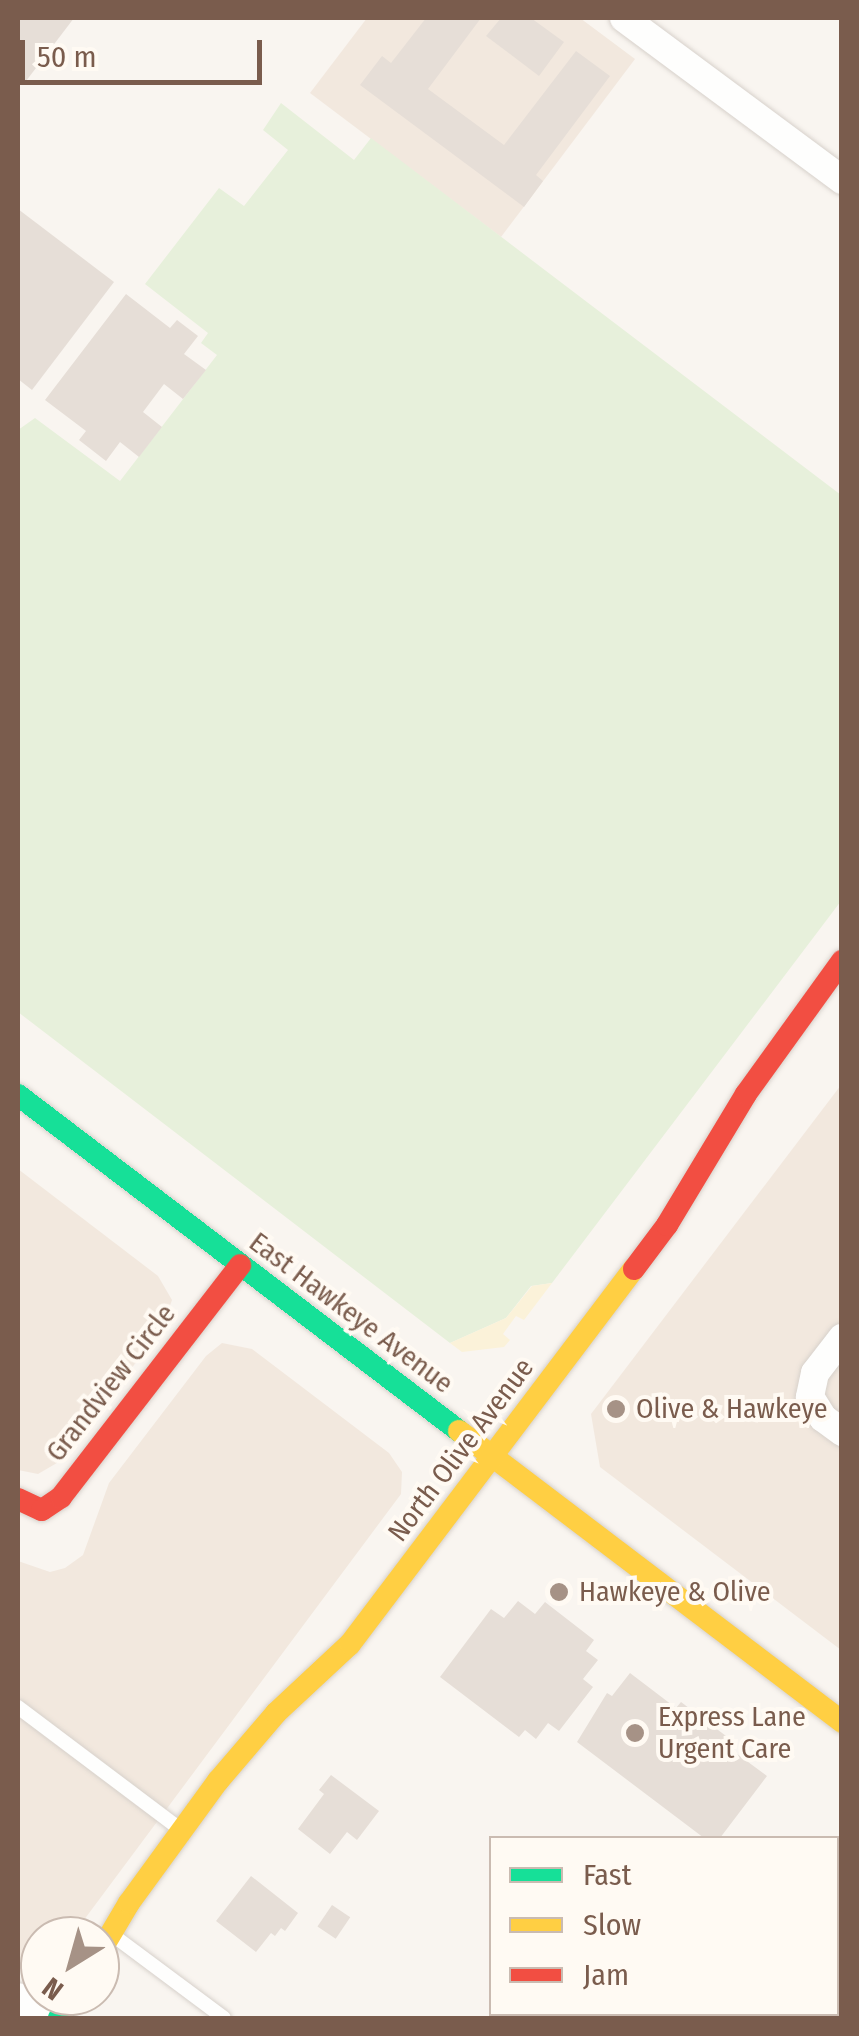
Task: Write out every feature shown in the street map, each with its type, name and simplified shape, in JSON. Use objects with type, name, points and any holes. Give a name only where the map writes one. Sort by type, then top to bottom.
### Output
[{"type":"street","points":[[624,18],[842,180]]},
{"type":"street","name":"North Olive Avenue","points":[[120,1920],[181,1830],[260,1731],[350,1644],[652,1247],[746,1094],[842,962]]},
{"type":"street","name":"East Hawkeye Avenue","points":[[18,1095],[842,1722]]},
{"type":"street","name":"Grandview Circle","points":[[18,1499],[42,1510],[61,1497],[240,1265]]},
{"type":"street","points":[[842,1338],[815,1373],[810,1397],[822,1418],[842,1432]]},
{"type":"street","points":[[18,1997],[46,2018]]},
{"type":"lane","points":[[18,1707],[181,1830]]},
{"type":"lane","points":[[120,1952],[224,2018]]},
{"type":"shaded area","points":[[367,18],[580,18],[635,59],[501,237],[310,93]]},
{"type":"shaded area","points":[[841,1085],[841,1650],[600,1467],[591,1414]]},
{"type":"shaded area","points":[[18,1169],[158,1276],[172,1300],[162,1328],[62,1460],[38,1474],[18,1470]]},
{"type":"shaded area","points":[[222,1343],[252,1349],[389,1453],[402,1472],[401,1494],[87,1916],[20,1916],[20,1961],[18,1561],[50,1572],[65,1568],[83,1555],[109,1483],[206,1356]]},
{"type":"green space","points":[[281,103],[354,160],[371,138],[841,495],[841,901],[552,1283],[531,1286],[506,1318],[450,1343],[18,1012],[18,430],[35,418],[120,481],[217,355],[201,343],[208,333],[145,284],[219,188],[244,206],[288,150],[263,130]]},
{"type":"sand","points":[[552,1283],[524,1320],[516,1316],[503,1334],[510,1340],[504,1347],[462,1352],[450,1343],[506,1318],[532,1286]]},
{"type":"building","points":[[18,18],[74,18],[23,85],[18,81]]},
{"type":"building","points":[[426,18],[481,18],[428,89],[504,145],[576,51],[610,76],[536,175],[543,181],[524,207],[360,85],[382,56],[391,63]]},
{"type":"building","points":[[501,18],[531,18],[564,42],[539,76],[486,36]]},
{"type":"building","points":[[18,209],[114,282],[32,390],[18,379]]},
{"type":"building","points":[[126,294],[170,328],[177,320],[198,336],[184,354],[206,370],[183,399],[164,384],[143,412],[162,427],[139,457],[120,442],[106,461],[79,440],[86,431],[45,400]]},
{"type":"building","points":[[518,1601],[535,1614],[545,1602],[594,1640],[586,1651],[598,1660],[583,1679],[593,1687],[559,1731],[548,1723],[536,1739],[525,1730],[519,1737],[440,1677],[491,1609],[504,1618]]},
{"type":"building","points":[[630,1673],[676,1708],[681,1702],[730,1739],[725,1745],[767,1776],[722,1836],[701,1836],[577,1742],[607,1693],[612,1696]]},
{"type":"building","points":[[331,1775],[379,1811],[357,1840],[347,1832],[330,1854],[298,1829],[324,1794],[319,1790]]},
{"type":"building","points":[[842,1872],[842,2013],[838,2018],[782,2018],[778,2016],[839,2016]]},
{"type":"building","points":[[251,1876],[298,1913],[285,1931],[281,1928],[275,1936],[271,1933],[256,1952],[216,1921]]},
{"type":"building","points":[[332,1905],[350,1917],[336,1939],[317,1927]]},
{"type":"traffic: fast","points":[[18,1095],[459,1431]]},
{"type":"traffic: slow","points":[[120,1918],[218,1781],[276,1713],[350,1644],[634,1269]]},
{"type":"traffic: slow","points":[[459,1431],[842,1722]]},
{"type":"traffic: jam","points":[[634,1269],[667,1225],[746,1094],[842,961]]},
{"type":"traffic: jam","points":[[18,1499],[42,1510],[61,1497],[240,1265]]},
{"type":"place","name":"Olive & Hawkeye","points":[[616,1409]]},
{"type":"place","name":"Hawkeye & Olive","points":[[559,1592]]},
{"type":"place","name":"Express Lane Urgent Care","points":[[635,1733]]}]
